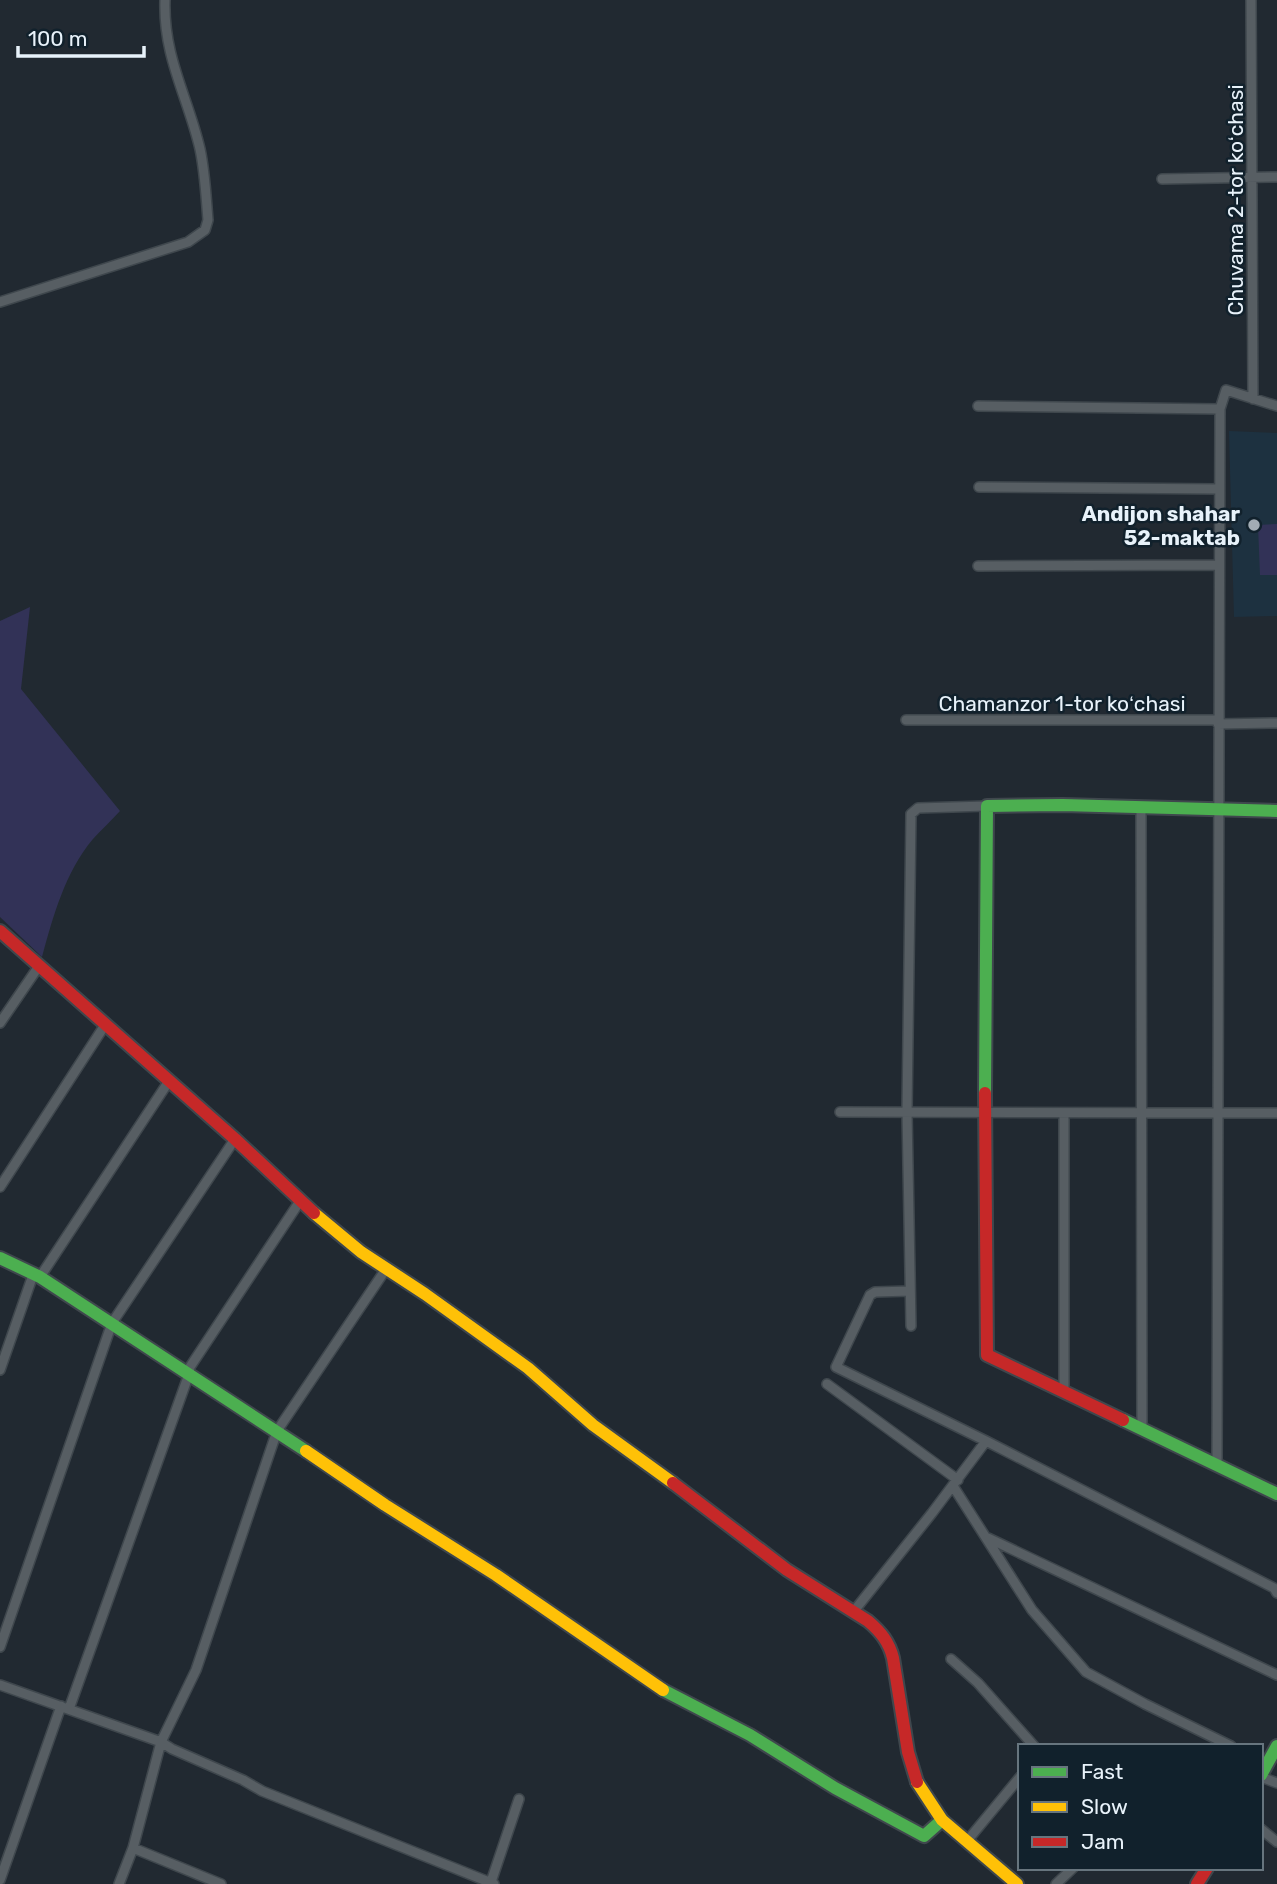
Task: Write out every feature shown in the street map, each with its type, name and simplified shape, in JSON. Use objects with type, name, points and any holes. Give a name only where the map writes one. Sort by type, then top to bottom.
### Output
[{"type":"street","points":[[0,302],[188,242],[205,230],[208,220],[200,149],[165,32],[165,0]]},
{"type":"street","name":"Chuvama 2-tor koʻchasi","points":[[1251,0],[1253,399]]},
{"type":"street","points":[[1162,179],[1277,177]]},
{"type":"street","points":[[1217,1465],[1220,410],[1226,390],[1277,406]]},
{"type":"street","points":[[978,406],[1220,410]]},
{"type":"street","points":[[979,487],[1219,489]]},
{"type":"street","points":[[978,566],[1218,565]]},
{"type":"street","name":"Chamanzor 1-tor koʻchasi","points":[[906,720],[1277,723]]},
{"type":"street","points":[[911,1326],[908,1112],[911,814],[919,808],[1063,805],[1277,811]]},
{"type":"street","points":[[986,806],[987,1355],[1277,1494]]},
{"type":"street","points":[[1141,809],[1142,1428]]},
{"type":"street","points":[[0,931],[235,1139],[300,1201],[386,1269],[528,1368],[593,1426],[712,1511],[798,1578],[853,1611],[880,1631],[890,1646],[902,1724],[915,1778],[942,1820],[1017,1884]]},
{"type":"street","points":[[0,1023],[39,966]]},
{"type":"street","points":[[0,1187],[105,1025]]},
{"type":"street","points":[[0,1370],[36,1276],[169,1081]]},
{"type":"street","points":[[839,1112],[1277,1113]]},
{"type":"street","points":[[1064,1113],[1064,1391]]},
{"type":"street","points":[[0,1647],[112,1323],[235,1139]]},
{"type":"street","points":[[0,1880],[190,1367],[300,1201]]},
{"type":"street","points":[[0,1258],[36,1276],[112,1323],[506,1582],[665,1692],[750,1735],[826,1782],[924,1836],[942,1820]]},
{"type":"street","points":[[120,1884],[161,1742],[196,1670],[277,1431],[386,1269]]},
{"type":"street","points":[[911,1291],[875,1292],[870,1295],[836,1367],[1274,1588],[1277,1593]]},
{"type":"street","points":[[827,1384],[956,1483],[1032,1610],[1086,1672],[1227,1744]]},
{"type":"street","points":[[853,1611],[956,1483],[986,1441]]},
{"type":"street","points":[[986,1537],[1277,1675]]},
{"type":"street","points":[[951,1659],[978,1683],[1032,1744]]},
{"type":"street","points":[[0,1685],[161,1742],[262,1791],[493,1883],[519,1799]]},
{"type":"street","points":[[1277,1746],[1263,1769],[1277,1783]]},
{"type":"street","points":[[967,1841],[1018,1779]]},
{"type":"street","points":[[1263,1831],[1277,1842]]},
{"type":"street","points":[[132,1848],[221,1884]]},
{"type":"street","points":[[1056,1884],[1071,1870]]},
{"type":"shaded area","name":"Andijon shahar 52-maktab","points":[[1229,431],[1277,433],[1277,616],[1234,617]]},
{"type":"shaded area","points":[[1277,524],[1277,575],[1260,575],[1258,525]]},
{"type":"shaded area","points":[[30,607],[21,689],[120,811],[83,852],[67,880],[42,957],[0,917],[0,621]]},
{"type":"traffic: fast","points":[[985,1093],[987,806],[1063,805],[1277,811]]},
{"type":"traffic: fast","points":[[0,1258],[40,1277],[306,1451]]},
{"type":"traffic: fast","points":[[1123,1420],[1277,1494]]},
{"type":"traffic: fast","points":[[663,1690],[750,1735],[835,1788],[924,1836],[942,1820]]},
{"type":"traffic: fast","points":[[1263,1771],[1277,1746]]},
{"type":"traffic: slow","points":[[314,1213],[361,1252],[528,1368],[593,1425],[673,1483]]},
{"type":"traffic: slow","points":[[306,1451],[496,1575],[663,1690]]},
{"type":"traffic: slow","points":[[917,1782],[942,1820],[1017,1884]]},
{"type":"traffic: jam","points":[[0,931],[235,1139],[314,1213]]},
{"type":"traffic: jam","points":[[985,1093],[987,1355],[1123,1420]]},
{"type":"traffic: jam","points":[[673,1483],[787,1570],[868,1621],[881,1633],[893,1658],[908,1752],[917,1782]]},
{"type":"traffic: jam","points":[[1197,1884],[1206,1870]]},
{"type":"place","name":"Andijon shahar 52-maktab","points":[[1254,525]]}]
